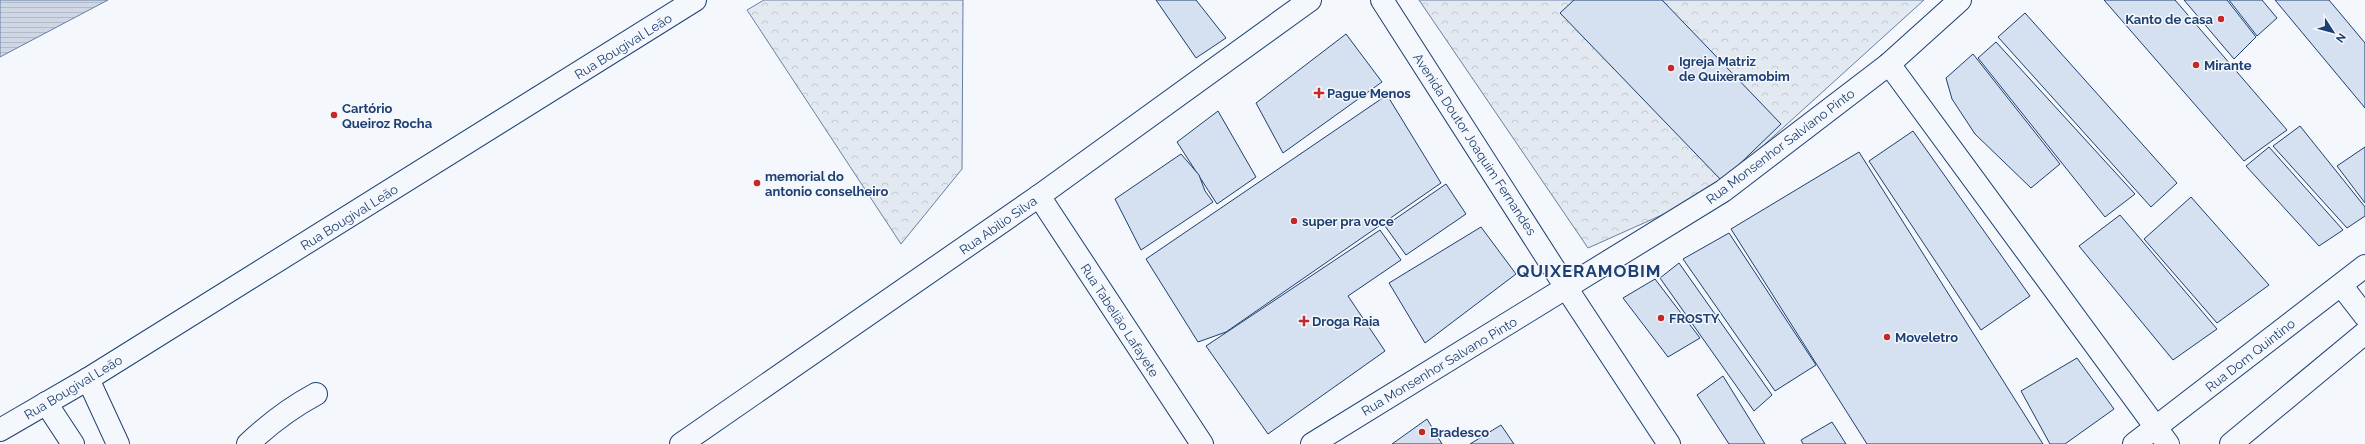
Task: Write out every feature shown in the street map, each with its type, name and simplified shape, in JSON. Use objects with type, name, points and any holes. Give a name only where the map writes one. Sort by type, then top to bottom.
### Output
[{"type":"street","name":"Rua Bougival Leão","points":[[0,430],[88,379],[695,0]]},
{"type":"street","name":"Rua Abilio Silva","points":[[681,444],[1039,196],[1310,0]]},
{"type":"street","name":"Avenida Doutor Joaquim Fernandes","points":[[1382,0],[1567,289],[1669,444]]},
{"type":"street","name":"Rua Monsenhor Salviano Pinto","points":[[1567,289],[1723,191],[1889,64],[1960,0]]},
{"type":"street","points":[[1889,64],[2039,266],[2162,436]]},
{"type":"street","name":"Rua Tabelião Lafayete","points":[[1039,196],[1202,444]]},
{"type":"street","name":"Rua Dom Quintino","points":[[2134,444],[2162,436],[2365,266]]},
{"type":"street","points":[[2341,285],[2365,316]]},
{"type":"street","name":"Rua Monsenhor Salvano Pinto","points":[[1312,444],[1567,289]]},
{"type":"street","points":[[2231,444],[2365,333]]},
{"type":"street","points":[[88,379],[118,444]]},
{"type":"street","points":[[248,444],[266,427],[294,406],[316,394]]},
{"type":"street","points":[[46,403],[74,444]]},
{"type":"green space","points":[[764,0],[963,0],[962,169],[901,244],[747,10]]},
{"type":"green space","points":[[1419,0],[1924,0],[1711,193],[1588,248]]},
{"type":"shaded area","points":[[0,0],[108,0],[0,57]]},
{"type":"building","points":[[1156,0],[1196,0],[1226,38],[1196,58]]},
{"type":"building","name":"Igreja Matriz de Quixeramobim","points":[[1574,0],[1662,0],[1781,124],[1722,181],[1560,13]]},
{"type":"building","name":"Mirante","points":[[2104,0],[2175,0],[2287,130],[2244,161]]},
{"type":"building","name":"Kanto de casa","points":[[2184,0],[2227,0],[2256,37],[2234,59]]},
{"type":"building","points":[[2229,0],[2262,0],[2277,18],[2257,36]]},
{"type":"building","points":[[2275,0],[2329,0],[2365,43],[2365,108]]},
{"type":"building","points":[[2025,13],[2177,183],[2151,207],[1998,37]]},
{"type":"building","name":"Pague Menos","points":[[1346,34],[1382,82],[1283,153],[1256,103]]},
{"type":"building","points":[[1996,42],[2135,194],[2105,217],[1978,58]]},
{"type":"building","points":[[1973,54],[2060,164],[2031,188],[1975,134],[1952,99],[1946,78]]},
{"type":"building","name":"super pra voce","points":[[1387,95],[1441,183],[1226,332],[1198,342],[1146,259]]},
{"type":"building","points":[[1218,111],[1256,177],[1217,204],[1177,142]]},
{"type":"building","points":[[2300,126],[2365,207],[2365,216],[2347,228],[2273,146]]},
{"type":"building","points":[[1913,131],[2030,296],[1981,330],[1869,161]]},
{"type":"building","points":[[2269,147],[2343,230],[2319,246],[2246,166]]},
{"type":"building","points":[[2365,147],[2365,203],[2337,166]]},
{"type":"building","name":"Moveletro","points":[[1859,152],[2043,444],[1867,444],[1731,229]]},
{"type":"building","points":[[1181,154],[1199,175],[1205,191],[1213,202],[1141,250],[1115,199]]},
{"type":"building","points":[[1446,184],[1466,214],[1406,255],[1385,226]]},
{"type":"building","points":[[2191,197],[2269,285],[2217,323],[2144,239]]},
{"type":"building","points":[[2120,215],[2217,329],[2173,360],[2079,246]]},
{"type":"building","points":[[1481,227],[1516,274],[1425,343],[1389,283]]},
{"type":"building","name":"Droga Raia","points":[[1380,230],[1401,260],[1348,296],[1385,351],[1268,434],[1206,346]]},
{"type":"building","points":[[1729,233],[1816,365],[1775,391],[1683,259]]},
{"type":"building","points":[[1679,263],[1772,395],[1754,411],[1660,278]]},
{"type":"building","name":"FROSTY","points":[[1655,279],[1700,338],[1668,357],[1623,298]]},
{"type":"building","points":[[2077,358],[2114,409],[2065,444],[2050,444],[2021,391]]},
{"type":"building","points":[[1723,376],[1765,444],[1729,444],[1697,395]]},
{"type":"building","name":"Bradesco","points":[[1427,419],[1442,444],[1392,444]]},
{"type":"building","points":[[1832,422],[1846,444],[1803,444],[1801,440]]},
{"type":"building","points":[[1501,425],[1514,444],[1470,444]]},
{"type":"place","name":"Kanto de casa","points":[[2221,19]]},
{"type":"place","name":"Mirante","points":[[2196,65]]},
{"type":"place","name":"Igreja Matriz de Quixeramobim","points":[[1671,68]]},
{"type":"place","name":"Pague Menos","points":[[1319,93]]},
{"type":"place","name":"Cartório Queiroz Rocha","points":[[334,115]]},
{"type":"place","name":"memorial do antonio conselheiro","points":[[757,183]]},
{"type":"place","name":"super pra voce","points":[[1294,221]]},
{"type":"place","name":"FROSTY","points":[[1661,318]]},
{"type":"place","name":"Droga Raia","points":[[1304,321]]},
{"type":"place","name":"Moveletro","points":[[1887,337]]},
{"type":"place","name":"Bradesco","points":[[1422,432]]},
{"type":"district","name":"QUIXERAMOBIM","points":[[1589,271]]}]
